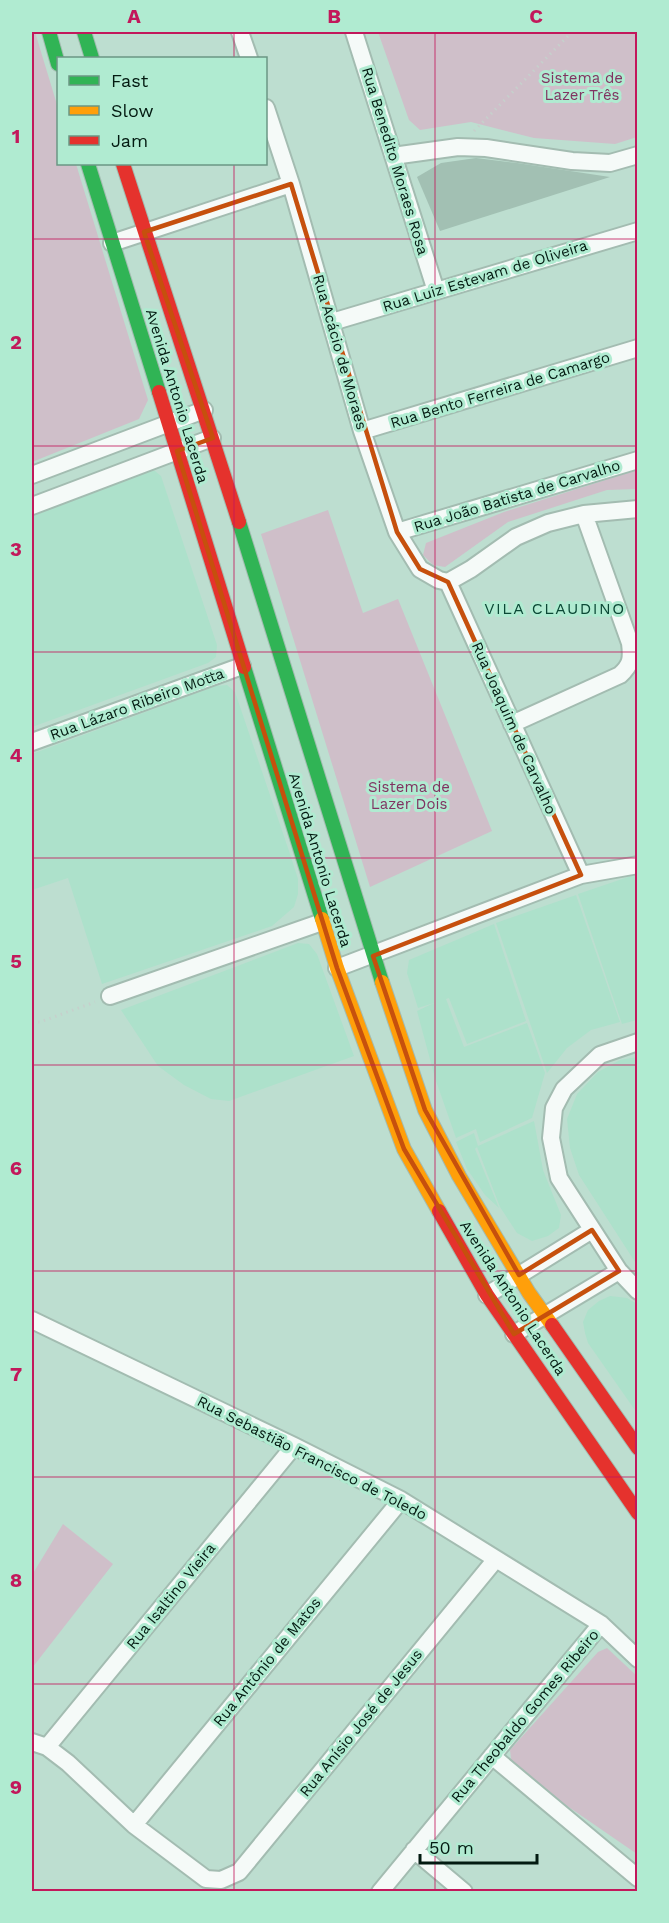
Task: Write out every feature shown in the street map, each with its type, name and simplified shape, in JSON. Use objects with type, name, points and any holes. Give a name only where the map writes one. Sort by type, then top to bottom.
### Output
[{"type":"main road","points":[[49,32],[57,60]]},
{"type":"main road","points":[[84,32],[92,57]]},
{"type":"main road","name":"Avenida Antonio Lacerda","points":[[88,165],[322,922],[404,1149],[487,1295],[638,1513]]},
{"type":"main road","name":"Avenida Antonio Lacerda","points":[[123,165],[204,410],[373,956],[425,1110],[459,1176],[544,1315],[638,1448]]},
{"type":"street","points":[[240,32],[249,57]]},
{"type":"street","name":"Rua Benedito Moraes Rosa","points":[[354,32],[436,291]]},
{"type":"street","name":"Rua Acácio de Moraes","points":[[267,111],[332,322],[362,431],[396,532],[420,569],[443,581]]},
{"type":"street","points":[[393,156],[458,147],[486,148],[572,161],[610,163],[638,155]]},
{"type":"street","points":[[112,243],[291,184]]},
{"type":"street","name":"Rua Luiz Estevam de Oliveira","points":[[332,322],[638,231]]},
{"type":"street","name":"Rua Bento Ferreira de Camargo","points":[[362,431],[638,348]]},
{"type":"street","points":[[32,475],[204,410]]},
{"type":"street","points":[[32,506],[212,438]]},
{"type":"street","name":"Rua João Batista de Carvalho","points":[[396,532],[638,460]]},
{"type":"street","points":[[443,581],[471,569],[516,537],[549,523],[584,514],[638,508]]},
{"type":"street","points":[[512,724],[620,675],[629,668],[632,658],[630,644],[584,514]]},
{"type":"street","name":"Rua Joaquim de Carvalho","points":[[443,581],[581,875]]},
{"type":"street","name":"Rua Lázaro Ribeiro Motta","points":[[32,742],[242,666]]},
{"type":"street","points":[[337,968],[581,875],[638,865]]},
{"type":"street","points":[[110,996],[322,922]]},
{"type":"street","points":[[638,1042],[600,1055],[564,1089],[554,1108],[551,1138],[559,1178],[619,1271],[638,1291]]},
{"type":"street","points":[[487,1295],[592,1230]]},
{"type":"street","points":[[514,1334],[619,1271]]},
{"type":"street","name":"Rua Sebastião Francisco de Toledo","points":[[32,1320],[401,1500],[601,1624],[638,1659]]},
{"type":"street","name":"Rua Isaltino Vieira","points":[[39,1744],[294,1446]]},
{"type":"street","name":"Rua Antônio de Matos","points":[[134,1825],[401,1500]]},
{"type":"street","name":"Rua Anísio José de Jesus","points":[[134,1825],[206,1879],[221,1880],[239,1872],[496,1559]]},
{"type":"street","name":"Rua Theobaldo Gomes Ribeiro","points":[[380,1892],[601,1624]]},
{"type":"street","points":[[39,1744],[68,1763],[134,1825]]},
{"type":"street","points":[[492,1756],[638,1878]]},
{"type":"street","points":[[414,1850],[464,1892]]},
{"type":"path","points":[[458,147],[572,32]]},
{"type":"path","points":[[32,1022],[40,1022],[110,996]]},
{"type":"highlighted area","points":[[291,184],[397,532],[420,569],[448,582],[581,875],[373,956],[425,1110],[519,1275],[592,1230],[619,1271],[514,1334],[404,1149],[337,968],[177,451],[213,438],[144,232]]},
{"type":"shaded area","points":[[147,470],[155,471],[161,476],[217,645],[216,657],[208,663],[32,727],[32,515]]},
{"type":"shaded area","points":[[227,685],[235,692],[298,879],[298,894],[294,907],[272,926],[102,984],[68,878],[32,890],[32,754],[216,686]]},
{"type":"shaded area","points":[[637,874],[637,1020],[622,1024],[578,894]]},
{"type":"shaded area","points":[[576,895],[620,1022],[591,1030],[567,1048],[547,1073],[496,923]]},
{"type":"shaded area","points":[[494,924],[526,1021],[467,1044],[449,998],[446,999],[464,1047],[527,1023],[545,1073],[532,1118],[480,1142],[476,1129],[456,1138],[435,1078],[417,1011],[434,1003],[418,1008],[407,973],[409,960]]},
{"type":"shaded area","points":[[298,943],[309,944],[317,954],[354,1056],[229,1101],[211,1099],[184,1085],[158,1066],[121,1010]]},
{"type":"shaded area","points":[[638,1057],[637,1265],[579,1175],[570,1148],[567,1119],[577,1094],[598,1072],[620,1060]]},
{"type":"shaded area","points":[[534,1121],[543,1170],[561,1215],[559,1228],[548,1236],[532,1241],[517,1233],[500,1207],[477,1147],[475,1149],[499,1208],[485,1195],[467,1169],[456,1142],[474,1133],[478,1146]]},
{"type":"shaded area","points":[[610,1296],[627,1298],[637,1304],[637,1413],[588,1343],[585,1333],[583,1322],[588,1310]]},
{"type":"green space","points":[[32,32],[35,32],[57,105],[57,165],[76,165],[148,400],[139,419],[32,462]]},
{"type":"green space","name":"Sistema de Lazer Três","points":[[378,32],[637,32],[637,137],[615,144],[534,138],[471,122],[420,130],[409,120]]},
{"type":"green space","points":[[637,470],[637,489],[607,490],[508,522],[445,567],[433,565],[423,555],[426,543],[504,512]]},
{"type":"green space","name":"Sistema de Lazer Dois","points":[[328,510],[363,613],[398,599],[492,831],[370,887],[261,534]]},
{"type":"green space","points":[[63,1524],[113,1564],[32,1668],[32,1575]]},
{"type":"green space","points":[[607,1648],[637,1676],[637,1854],[512,1768],[510,1750],[598,1652]]},
{"type":"building","points":[[476,158],[610,177],[440,231],[417,177],[441,163]]},
{"type":"traffic: fast","points":[[49,32],[57,60]]},
{"type":"traffic: fast","points":[[84,32],[92,57]]},
{"type":"traffic: fast","points":[[88,165],[159,392]]},
{"type":"traffic: fast","points":[[239,522],[382,982]]},
{"type":"traffic: fast","points":[[244,667],[322,919]]},
{"type":"traffic: slow","points":[[322,919],[337,968],[404,1149],[439,1211]]},
{"type":"traffic: slow","points":[[382,982],[425,1110],[459,1176],[529,1293],[552,1325]]},
{"type":"traffic: jam","points":[[123,165],[239,522]]},
{"type":"traffic: jam","points":[[159,392],[244,667]]},
{"type":"traffic: jam","points":[[439,1211],[487,1295],[638,1513]]},
{"type":"traffic: jam","points":[[552,1325],[638,1448]]},
{"type":"district","name":"VILA CLAUDINO","points":[[555,608]]}]
